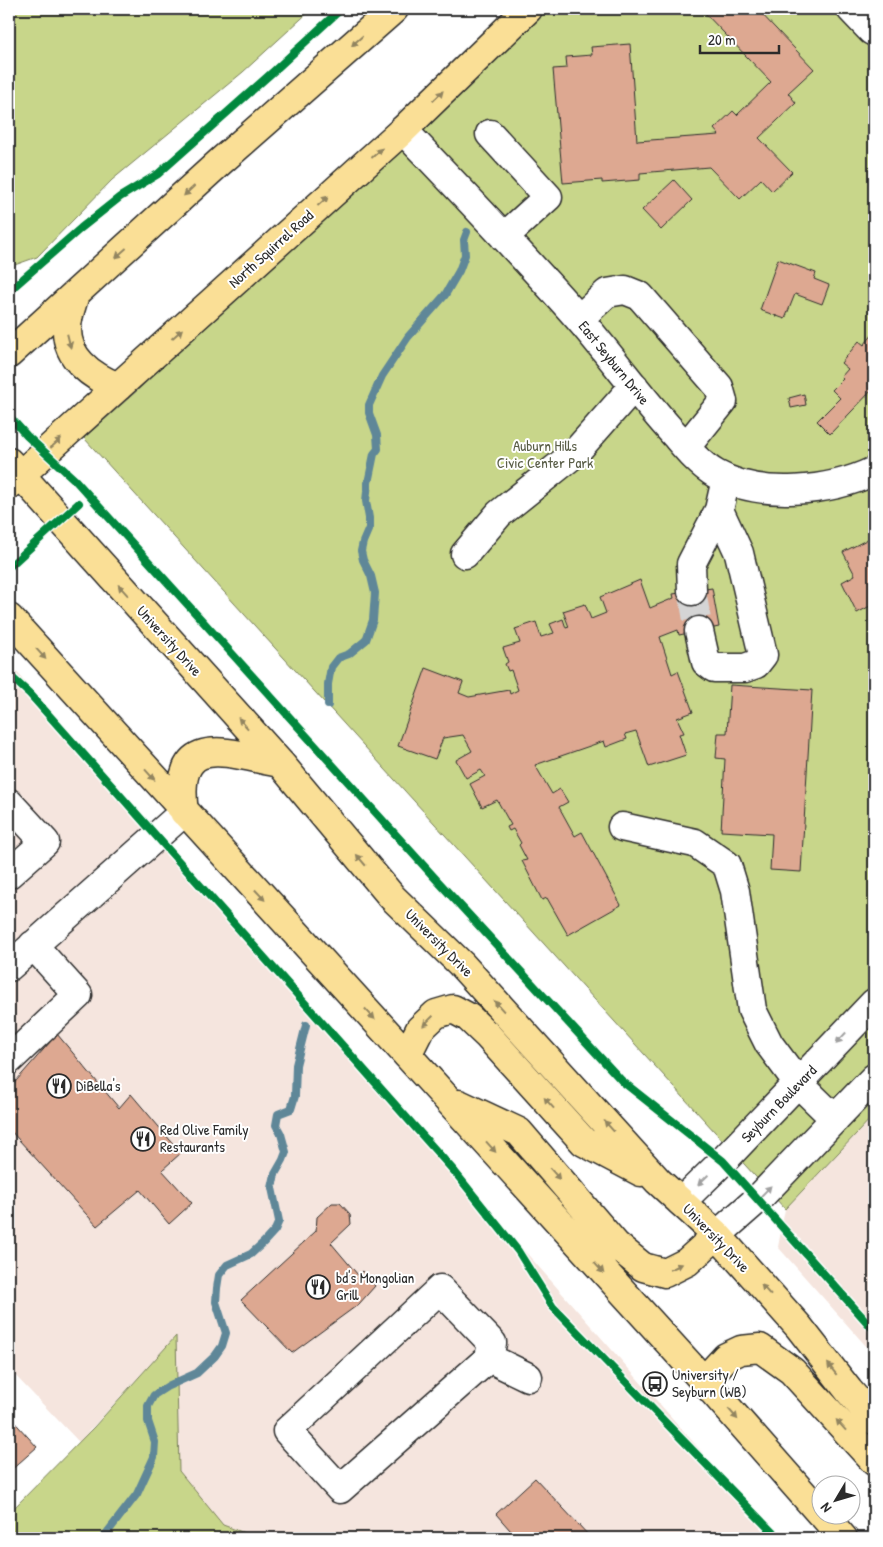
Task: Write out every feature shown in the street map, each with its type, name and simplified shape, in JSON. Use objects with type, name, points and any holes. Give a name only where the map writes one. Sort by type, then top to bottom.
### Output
[{"type":"main road","points":[[9,354],[220,162],[394,9]]},
{"type":"main road","name":"North Squirrel Road","points":[[12,474],[118,387],[403,130],[512,18],[528,9]]},
{"type":"main road","points":[[76,294],[69,313],[66,330],[70,346],[77,360],[88,372],[118,387]]},
{"type":"main road","name":"University Drive","points":[[12,474],[280,763],[392,897],[461,964],[658,1181],[717,1235],[799,1327],[874,1420]]},
{"type":"main road","points":[[9,618],[704,1381],[810,1501]]},
{"type":"main road","points":[[184,812],[182,786],[184,774],[190,762],[202,754],[218,752],[280,763]]},
{"type":"main road","points":[[407,1055],[420,1029],[436,1014],[453,1009],[468,1017],[488,1036],[584,1142],[658,1181]]},
{"type":"main road","points":[[446,1098],[519,1132],[616,1245],[643,1267],[665,1273],[687,1262],[717,1235]]},
{"type":"main road","points":[[704,1381],[726,1357],[741,1350],[760,1348],[792,1371],[874,1461]]},
{"type":"main road","points":[[830,1524],[843,1538]]},
{"type":"street","points":[[851,9],[874,32]]},
{"type":"street","name":"East Seyburn Drive","points":[[403,130],[579,319],[655,413],[686,447],[715,473],[743,485],[759,488],[802,489],[844,482],[874,471]]},
{"type":"street","points":[[490,134],[548,197],[504,237]]},
{"type":"street","points":[[579,319],[607,294],[625,290],[640,296],[719,387],[723,402],[686,447]]},
{"type":"street","points":[[465,554],[499,514],[574,454],[634,386]]},
{"type":"street","points":[[692,591],[691,564],[719,510],[726,478]]},
{"type":"street","points":[[699,631],[706,662],[714,668],[745,668],[756,664],[763,656],[740,553],[719,510]]},
{"type":"street","points":[[9,803],[45,842],[9,874]]},
{"type":"street","points":[[9,967],[184,812]]},
{"type":"street","points":[[622,827],[695,842],[727,865],[735,892],[752,1010],[769,1044],[798,1083],[835,1119]]},
{"type":"street","points":[[9,1060],[78,995],[33,945]]},
{"type":"street","name":"Seyburn Boulevard","points":[[681,1202],[723,1161],[874,1003]]},
{"type":"street","points":[[717,1235],[758,1199],[874,1078]]},
{"type":"street","points":[[440,1289],[492,1343],[488,1358],[340,1489],[287,1431],[440,1289]]},
{"type":"street","points":[[488,1358],[528,1378]]},
{"type":"shaded area","points":[[9,663],[778,1538],[258,1538],[223,1525],[179,1471],[175,1337],[79,1442],[9,1369]]},
{"type":"shaded area","points":[[874,1115],[874,1355],[778,1247],[785,1209]]},
{"type":"green space","points":[[9,9],[312,9],[243,72],[112,180],[37,257],[9,267]]},
{"type":"green space","name":"Auburn Hills Civic Center Park","points":[[542,9],[874,9],[874,1115],[785,1209],[84,438],[140,388],[394,143]]},
{"type":"green space","points":[[176,1336],[179,1471],[223,1525],[258,1538],[9,1538],[9,1513],[94,1427]]},
{"type":"building","points":[[701,9],[757,9],[814,69],[788,93],[796,103],[759,138],[792,172],[772,191],[761,179],[740,199],[709,167],[640,173],[640,180],[602,183],[602,180],[563,183],[553,69],[567,68],[566,57],[592,55],[591,47],[630,44],[637,141],[719,135],[714,129],[733,111],[737,115],[771,82]]},
{"type":"building","points":[[674,180],[692,200],[661,230],[642,210]]},
{"type":"building","points":[[778,259],[816,273],[814,279],[829,285],[822,304],[795,294],[785,319],[760,310]]},
{"type":"building","points":[[874,333],[874,390],[830,434],[817,421],[840,398],[832,390],[843,379],[841,377],[848,369],[841,363],[859,341],[864,345]]},
{"type":"building","points":[[804,394],[806,405],[791,408],[789,398]]},
{"type":"building","points":[[874,536],[874,604],[857,613],[842,582],[855,575],[843,552]]},
{"type":"building","points":[[640,580],[650,608],[674,598],[673,594],[712,588],[719,627],[679,635],[678,630],[660,637],[672,674],[678,671],[693,712],[677,718],[684,733],[679,734],[686,755],[649,767],[636,731],[625,734],[627,739],[606,747],[604,741],[535,765],[552,794],[560,789],[568,802],[559,807],[575,836],[582,832],[621,905],[568,935],[547,898],[542,900],[522,861],[527,860],[519,845],[521,843],[513,829],[509,831],[507,827],[511,825],[497,800],[482,807],[470,784],[485,776],[481,770],[466,778],[456,760],[472,751],[463,735],[443,738],[435,759],[398,746],[426,668],[463,682],[459,693],[469,697],[509,690],[510,694],[518,690],[511,670],[508,671],[505,664],[508,662],[503,648],[520,643],[515,629],[536,622],[541,637],[554,633],[550,624],[563,619],[566,628],[569,627],[563,611],[585,604],[591,619],[606,613],[600,597]]},
{"type":"building","points":[[730,685],[812,690],[801,872],[770,870],[772,834],[721,831],[725,759],[716,758],[718,733],[727,733]]},
{"type":"building","points":[[57,1034],[119,1108],[131,1094],[181,1153],[162,1170],[192,1203],[169,1224],[140,1190],[97,1226],[9,1129],[9,1089]]},
{"type":"building","points":[[332,1203],[340,1203],[350,1214],[351,1224],[331,1243],[358,1275],[363,1271],[375,1286],[359,1304],[292,1353],[241,1300],[316,1231],[317,1217]]},
{"type":"building","points":[[9,1416],[37,1447],[9,1472]]},
{"type":"building","points":[[535,1478],[591,1538],[517,1538],[496,1514]]},
{"type":"waterway","points":[[328,705],[328,684],[331,667],[338,658],[349,654],[366,640],[373,620],[375,593],[371,576],[361,551],[369,528],[366,501],[368,483],[374,454],[378,449],[377,435],[369,413],[369,405],[382,376],[408,337],[445,295],[459,271],[465,255],[464,240],[467,232]]},
{"type":"waterway","points":[[103,1538],[137,1494],[154,1457],[155,1442],[148,1421],[148,1406],[154,1395],[168,1386],[197,1373],[215,1356],[222,1346],[226,1333],[216,1302],[219,1275],[227,1265],[251,1254],[275,1230],[279,1221],[272,1188],[275,1174],[286,1152],[281,1134],[276,1125],[278,1114],[291,1109],[295,1096],[296,1065],[306,1025]]},
{"type":"tunnel","points":[[692,591],[699,631]]},
{"type":"cycle path","points":[[9,291],[81,228],[120,197],[158,174],[341,9]]},
{"type":"cycle path","points":[[9,416],[27,436],[75,480],[434,877],[622,1081],[723,1161],[874,1330]]},
{"type":"cycle path","points":[[9,567],[79,503]]},
{"type":"cycle path","points":[[9,675],[30,694],[454,1171],[518,1251],[553,1307],[778,1538]]},
{"type":"place","name":"DiBella's","points":[[59,1086]]},
{"type":"place","name":"Red Olive Family Restaurants","points":[[143,1139]]},
{"type":"place","name":"bd's Mongolian Grill","points":[[318,1287]]},
{"type":"place","name":"University / Seyburn (WB)","points":[[655,1384]]}]
